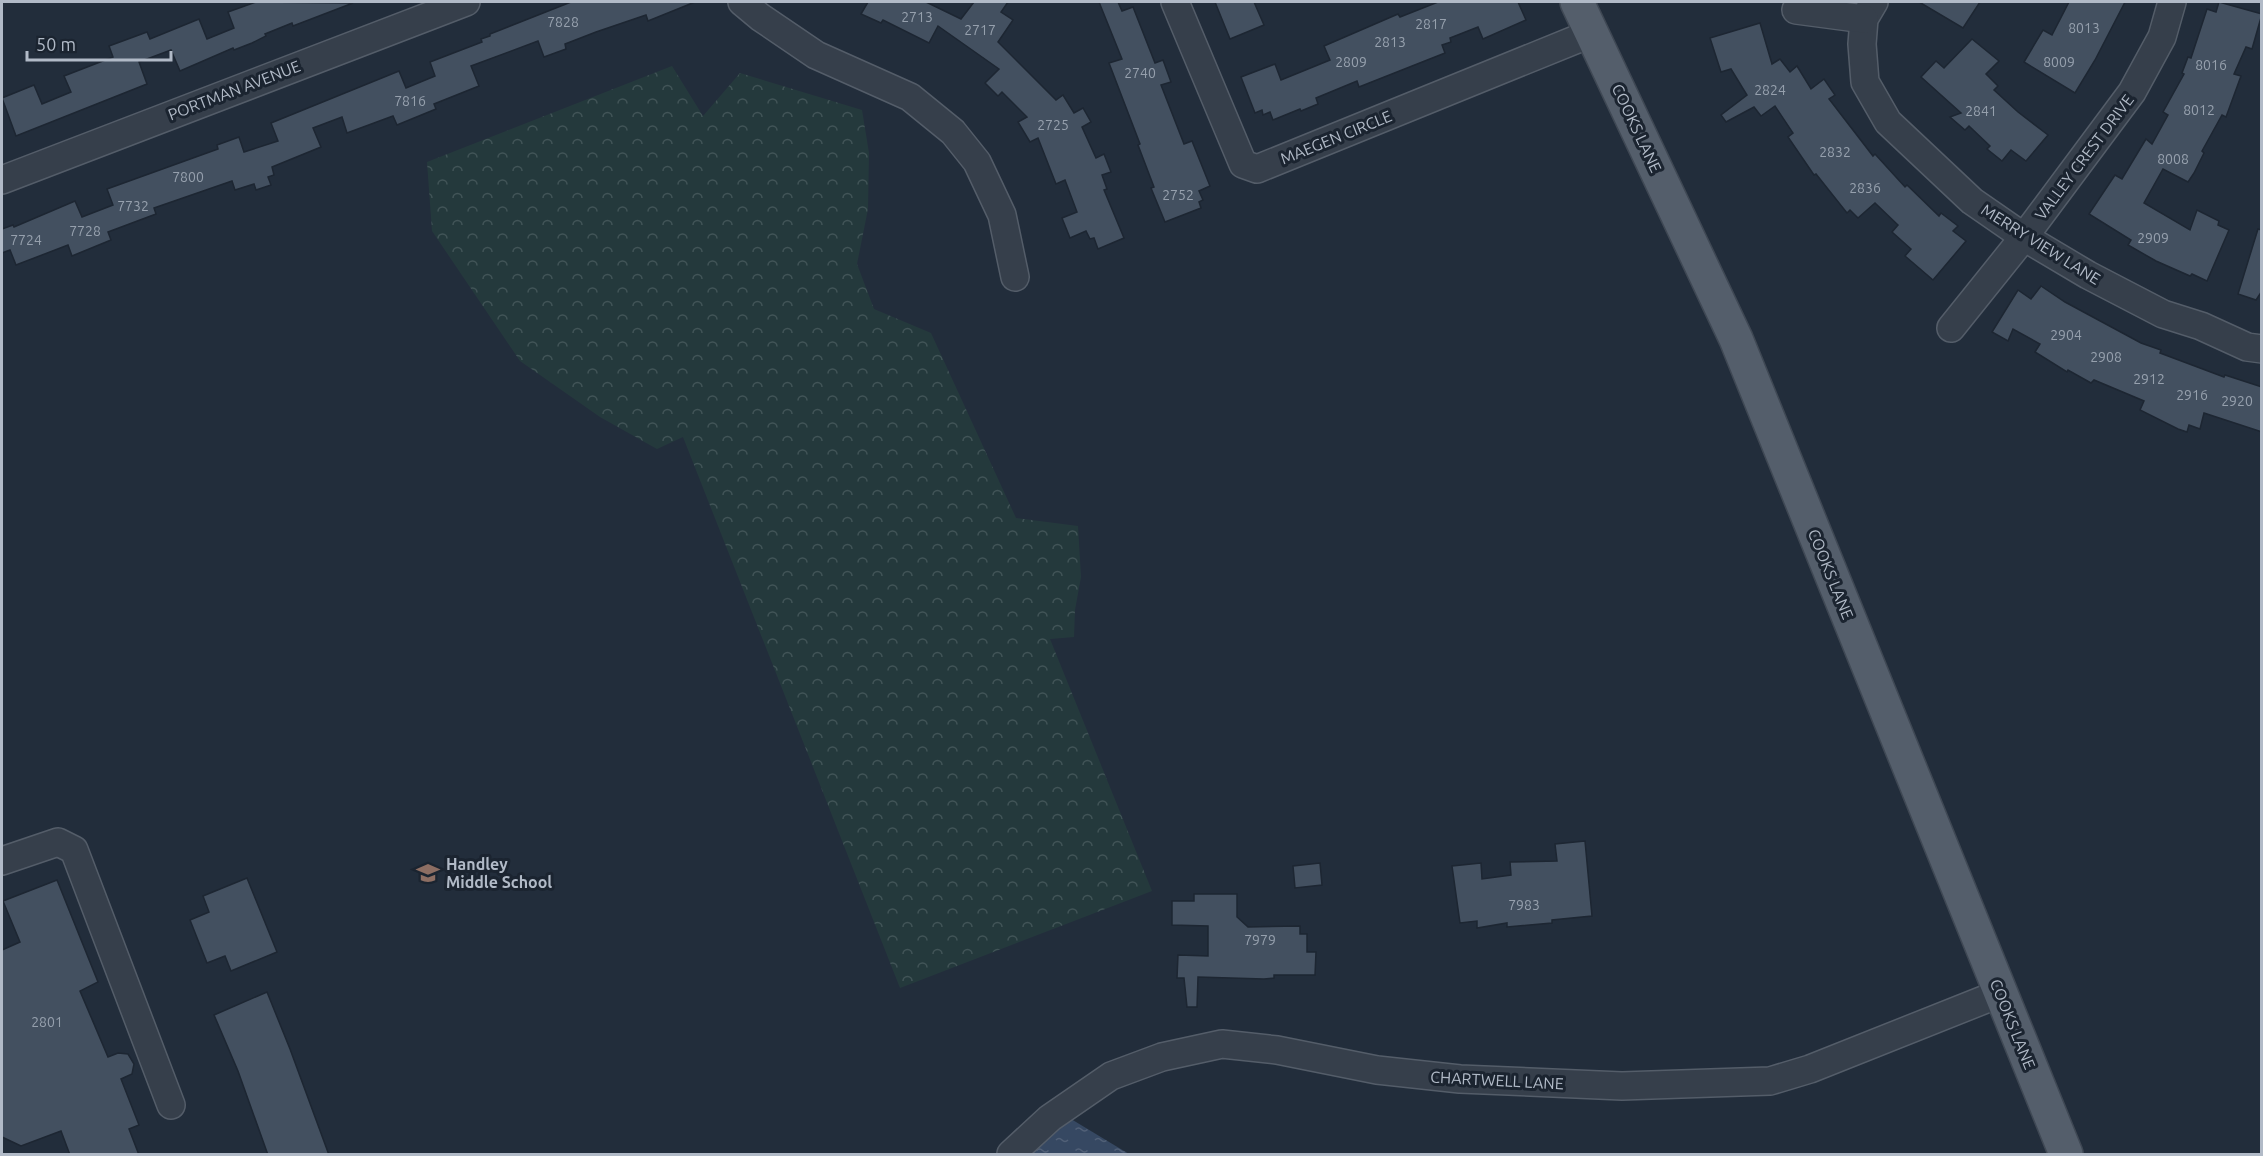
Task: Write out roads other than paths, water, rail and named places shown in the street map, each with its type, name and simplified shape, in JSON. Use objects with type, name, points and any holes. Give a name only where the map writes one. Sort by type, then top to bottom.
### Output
[{"type":"main road","name":"COOKS LANE","points":[[1577,2],[1736,339],[2066,1155]]},
{"type":"street","name":"PORTMAN AVENUE","points":[[2,180],[466,2]]},
{"type":"street","points":[[742,2],[816,55],[910,97],[953,132],[977,162],[1002,215],[1015,277]]},
{"type":"street","name":"MAEGEN CIRCLE","points":[[1175,2],[1243,164],[1257,169],[1592,33]]},
{"type":"street","name":"VALLEY CREST DRIVE","points":[[1951,328],[2024,237],[2132,92],[2162,37],[2172,2]]},
{"type":"street","points":[[1796,10],[1869,10]]},
{"type":"street","name":"MERRY VIEW LANE","points":[[1869,10],[1862,44],[1865,82],[1888,122],[1972,201],[2024,237],[2088,275],[2163,314],[2201,326],[2247,347],[2262,349]]},
{"type":"street","points":[[2,861],[58,842],[74,850],[171,1105]]},
{"type":"street","name":"CHARTWELL LANE","points":[[1011,1155],[1050,1118],[1111,1076],[1162,1057],[1222,1044],[1277,1050],[1377,1070],[1460,1079],[1622,1086],[1770,1081],[1810,1069],[2001,993]]},
{"type":"water","points":[[1071,1119],[1129,1154],[1030,1154]]},
{"type":"place","name":"Handley Middle School","points":[[428,873]]}]
